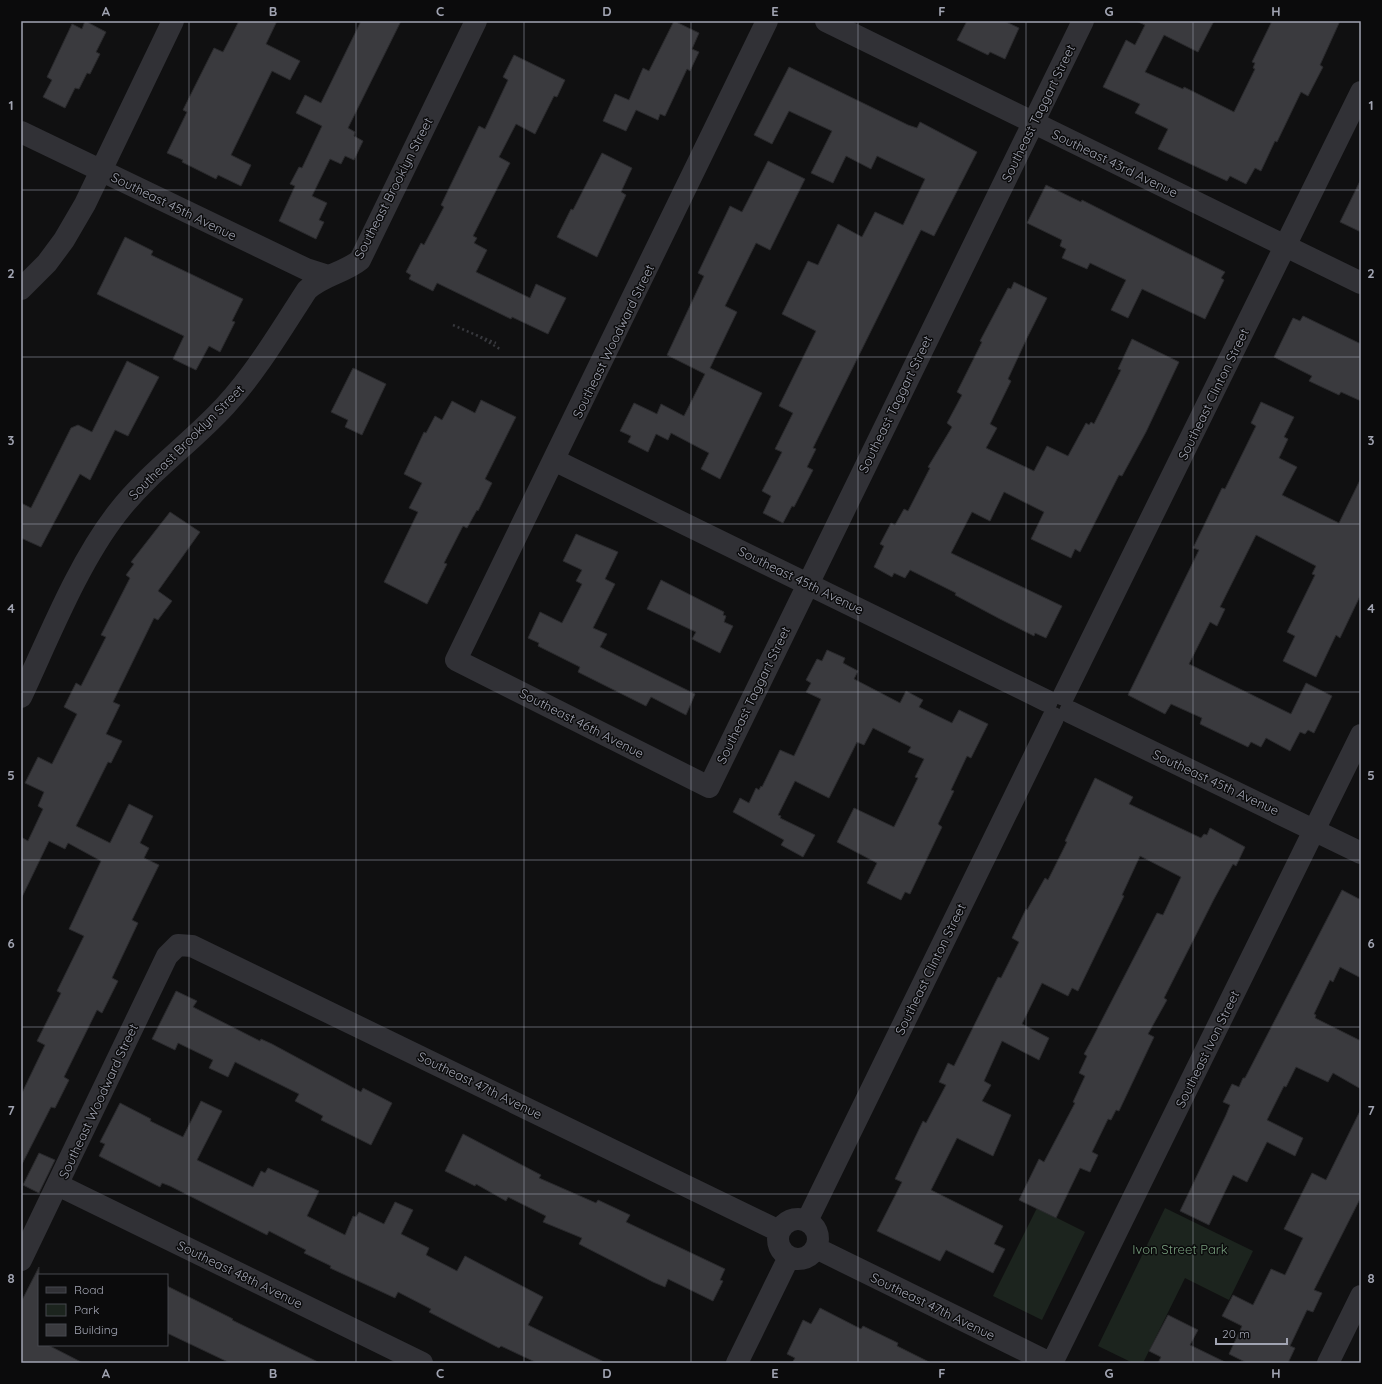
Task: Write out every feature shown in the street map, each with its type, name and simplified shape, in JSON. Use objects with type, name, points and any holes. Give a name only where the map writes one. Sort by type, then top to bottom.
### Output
[{"type":"street","points":[[21,289],[47,263],[64,240],[101,171],[173,21]]},
{"type":"street","name":"Southeast Brooklyn Street","points":[[21,697],[78,578],[102,534],[137,490],[229,402],[251,376],[307,290],[315,282],[350,268],[360,260],[476,21]]},
{"type":"street","name":"Southeast Woodward Street","points":[[456,660],[768,21]]},
{"type":"street","name":"Southeast 43rd Avenue","points":[[826,21],[1361,283]]},
{"type":"street","name":"Southeast Taggart Street","points":[[708,787],[1082,21]]},
{"type":"street","name":"Southeast Clinton Street","points":[[807,1221],[1361,92]]},
{"type":"street","name":"Southeast 45th Avenue","points":[[21,132],[306,269],[328,276]]},
{"type":"street","name":"Southeast 45th Avenue","points":[[554,460],[1058,707],[1315,829],[1361,853]]},
{"type":"street","name":"Southeast 46th Avenue","points":[[456,660],[708,787]]},
{"type":"street","name":"Southeast Ivon Street","points":[[1051,1363],[1361,735]]},
{"type":"street","name":"Southeast Woodward Street","points":[[21,1260],[167,956],[178,945]]},
{"type":"street","name":"Southeast 47th Avenue","points":[[178,945],[192,946],[779,1231]]},
{"type":"street","name":"Southeast 48th Avenue","points":[[58,1184],[422,1363]]},
{"type":"street","points":[[800,1219],[807,1221],[814,1226],[817,1232],[818,1240],[816,1248],[811,1255],[804,1258],[789,1257],[782,1252],[779,1246],[779,1231],[790,1220],[800,1219]]},
{"type":"street","name":"Southeast 47th Avenue","points":[[816,1248],[1051,1363]]},
{"type":"street","points":[[738,1363],[789,1257]]},
{"type":"street","points":[[1328,1363],[1361,1296]]},
{"type":"path","points":[[453,325],[496,343]]},
{"type":"path","points":[[476,335],[500,349]]},
{"type":"green space","points":[[1037,1208],[1085,1232],[1042,1320],[993,1296]]},
{"type":"green space","name":"Ivon Street Park","points":[[1165,1208],[1253,1251],[1229,1300],[1185,1278],[1143,1363],[1133,1363],[1098,1346]]},
{"type":"building","points":[[85,21],[106,32],[96,52],[100,54],[90,74],[87,73],[79,89],[75,88],[65,108],[43,97],[52,80],[47,77],[72,24],[82,29]]},
{"type":"building","points":[[239,21],[277,21],[266,44],[300,61],[290,80],[272,71],[231,155],[251,165],[241,186],[218,175],[216,179],[182,162],[183,160],[167,153],[187,112],[183,110],[214,48],[223,52]]},
{"type":"building","points":[[361,21],[401,21],[348,128],[355,132],[354,136],[363,141],[354,160],[345,156],[341,164],[330,159],[312,196],[327,203],[319,220],[324,222],[316,239],[279,221],[295,186],[290,184],[299,167],[302,168],[322,126],[296,113],[305,95],[321,103]]},
{"type":"building","points":[[674,21],[699,33],[692,49],[699,52],[690,71],[687,69],[665,116],[660,114],[658,120],[636,110],[626,131],[603,121],[615,94],[629,100],[643,68],[649,71]]},
{"type":"building","points":[[967,21],[1004,21],[1019,28],[1005,59],[990,52],[988,55],[957,40]]},
{"type":"building","points":[[1136,21],[1214,21],[1198,52],[1164,35],[1145,72],[1183,89],[1184,87],[1234,112],[1255,69],[1253,68],[1255,63],[1252,62],[1272,21],[1340,21],[1320,65],[1323,67],[1308,96],[1301,92],[1261,171],[1255,168],[1246,184],[1230,176],[1227,181],[1158,149],[1168,129],[1135,113],[1140,104],[1103,87],[1126,40],[1135,45],[1145,25]]},
{"type":"building","points":[[514,55],[565,80],[557,97],[554,96],[535,134],[516,124],[499,157],[510,163],[473,236],[477,238],[474,243],[487,250],[476,272],[530,298],[536,284],[566,298],[548,334],[512,317],[511,319],[437,283],[433,291],[409,279],[411,275],[406,272],[421,243],[424,245],[444,207],[441,205],[479,126],[485,129],[508,80],[503,77]]},
{"type":"building","points":[[789,67],[908,125],[917,128],[920,122],[977,152],[934,236],[921,230],[813,448],[816,449],[807,467],[813,470],[794,507],[792,506],[783,523],[763,513],[771,496],[762,491],[782,452],[775,449],[793,413],[779,406],[816,331],[782,314],[808,261],[818,265],[838,224],[862,237],[875,212],[903,225],[925,179],[877,156],[871,169],[846,156],[833,183],[811,173],[832,131],[789,111],[772,144],[754,135]]},
{"type":"building","points":[[602,153],[632,168],[621,192],[626,195],[597,257],[557,237],[571,209],[573,210]]},
{"type":"building","points":[[768,161],[805,179],[770,250],[756,243],[725,306],[737,312],[710,368],[762,393],[720,479],[701,469],[709,453],[671,433],[668,440],[656,434],[648,452],[628,442],[631,436],[620,431],[634,403],[657,414],[661,404],[684,416],[705,374],[667,355],[704,276],[698,273],[730,206],[742,212]]},
{"type":"building","points":[[1361,179],[1361,232],[1340,222]]},
{"type":"building","points":[[1046,185],[1081,202],[1082,200],[1225,272],[1221,278],[1224,280],[1205,319],[1142,289],[1128,318],[1111,310],[1126,280],[1090,263],[1087,269],[1062,258],[1066,249],[1060,246],[1062,240],[1027,223]]},
{"type":"building","points":[[125,237],[153,251],[151,255],[243,299],[232,321],[235,322],[220,352],[209,346],[196,370],[173,359],[184,336],[97,294]]},
{"type":"building","points":[[1014,282],[1047,298],[1008,379],[1011,381],[990,424],[997,428],[986,448],[1034,471],[1047,446],[1068,456],[1086,423],[1089,425],[1091,422],[1094,424],[1121,370],[1118,369],[1132,339],[1179,362],[1146,432],[1122,476],[1119,475],[1080,552],[1075,549],[1071,558],[1031,539],[1044,512],[1004,492],[990,521],[972,512],[951,553],[1062,606],[1046,638],[1035,633],[1034,636],[1000,619],[955,595],[956,593],[910,570],[905,578],[894,573],[892,577],[874,567],[884,546],[880,544],[891,523],[895,525],[904,509],[908,511],[930,468],[928,467],[952,427],[947,423],[962,395],[957,392],[982,342],[980,341],[1008,288],[1011,289]]},
{"type":"building","points":[[1303,316],[1361,344],[1361,401],[1341,392],[1339,395],[1309,381],[1312,376],[1274,357],[1293,318],[1300,321]]},
{"type":"building","points":[[127,361],[159,377],[128,436],[115,430],[90,480],[80,474],[41,547],[21,538],[21,503],[31,508],[71,428],[78,425],[92,432]]},
{"type":"building","points":[[353,368],[386,384],[362,435],[345,427],[348,420],[331,412]]},
{"type":"building","points":[[481,400],[516,417],[485,479],[492,483],[478,511],[477,510],[467,528],[463,526],[444,563],[447,564],[427,604],[384,582],[418,512],[409,508],[422,483],[404,474],[424,432],[426,433],[435,416],[442,420],[452,401],[475,413]]},
{"type":"building","points":[[1261,402],[1294,417],[1284,437],[1288,439],[1279,458],[1297,467],[1282,495],[1339,523],[1361,478],[1361,594],[1340,638],[1336,635],[1316,677],[1283,661],[1295,636],[1287,632],[1315,575],[1312,574],[1316,566],[1256,535],[1220,607],[1225,609],[1217,626],[1210,622],[1189,664],[1291,714],[1306,683],[1332,696],[1314,733],[1308,730],[1305,734],[1300,732],[1290,751],[1266,738],[1261,747],[1251,742],[1248,747],[1200,724],[1202,718],[1171,704],[1165,714],[1128,695],[1199,550],[1193,548],[1222,488],[1225,489],[1256,426],[1251,423]]},
{"type":"building","points":[[170,512],[200,532],[158,591],[172,601],[158,620],[154,618],[113,702],[120,705],[106,734],[122,741],[111,763],[108,762],[76,826],[110,843],[129,804],[153,816],[140,843],[149,848],[144,858],[159,865],[132,920],[138,923],[112,978],[118,981],[102,1013],[97,1010],[64,1077],[69,1080],[55,1108],[51,1107],[21,1166],[21,1095],[45,1045],[37,1041],[61,993],[57,991],[84,936],[69,929],[101,861],[68,843],[65,849],[49,841],[21,899],[21,837],[28,841],[43,809],[38,806],[44,792],[25,783],[38,757],[52,764],[77,714],[64,707],[76,683],[81,686],[106,637],[101,635],[130,578],[126,575],[134,564],[131,562]]},
{"type":"building","points":[[576,534],[618,552],[605,579],[615,584],[593,628],[607,634],[600,647],[695,694],[686,715],[651,697],[646,706],[578,672],[580,667],[538,646],[539,643],[528,638],[540,612],[562,623],[582,584],[576,581],[582,570],[563,561]]},
{"type":"building","points":[[661,580],[724,612],[723,615],[726,616],[724,622],[733,626],[720,653],[692,639],[696,632],[647,609]]},
{"type":"building","points":[[827,650],[845,658],[843,663],[858,671],[854,679],[900,703],[906,691],[923,700],[919,707],[952,723],[959,710],[988,724],[971,758],[967,756],[951,790],[954,791],[938,824],[942,827],[910,894],[905,892],[901,900],[867,883],[877,863],[837,842],[854,808],[894,827],[918,778],[915,777],[924,759],[908,752],[911,747],[873,728],[864,745],[857,742],[829,798],[795,781],[778,815],[781,816],[780,818],[815,835],[803,857],[781,845],[784,840],[733,812],[740,798],[749,803],[756,788],[759,790],[761,786],[762,787],[780,750],[794,756],[821,699],[806,692],[811,683],[806,680],[817,659],[822,661]]},
{"type":"building","points":[[1095,778],[1133,797],[1129,804],[1201,838],[1204,834],[1207,835],[1210,828],[1245,847],[1236,866],[1233,864],[1214,899],[1164,998],[1167,1000],[1148,1034],[1154,1037],[1119,1111],[1116,1110],[1111,1120],[1108,1119],[1092,1152],[1098,1155],[1090,1172],[1080,1168],[1056,1218],[1019,1200],[1039,1159],[1044,1162],[1075,1103],[1073,1102],[1085,1076],[1079,1073],[1087,1056],[1084,1054],[1157,913],[1163,915],[1181,877],[1140,856],[1122,895],[1124,896],[1078,991],[1072,988],[1068,996],[1042,983],[1022,1024],[1049,1038],[1039,1060],[1002,1041],[984,1081],[991,1085],[982,1101],[1011,1115],[993,1156],[957,1138],[931,1190],[1003,1226],[994,1244],[1005,1249],[993,1273],[946,1250],[940,1261],[877,1231],[902,1182],[895,1179],[923,1121],[926,1123],[946,1085],[939,1082],[948,1063],[954,1066],[998,977],[1001,978],[1019,942],[1012,938],[1026,909],[1027,910],[1045,878],[1048,880],[1067,842],[1065,841]]},
{"type":"building","points":[[1342,890],[1361,900],[1361,978],[1340,967],[1333,982],[1330,980],[1314,1014],[1316,1015],[1315,1018],[1361,1041],[1361,1089],[1333,1073],[1328,1082],[1296,1067],[1286,1087],[1284,1086],[1267,1120],[1303,1138],[1295,1156],[1267,1142],[1247,1182],[1233,1175],[1209,1225],[1180,1211],[1230,1105],[1223,1102],[1232,1084],[1239,1087],[1243,1078],[1245,1078]]},
{"type":"building","points":[[176,991],[197,1001],[193,1007],[260,1041],[261,1039],[272,1044],[361,1092],[363,1088],[392,1103],[371,1145],[321,1120],[323,1116],[295,1101],[299,1094],[235,1062],[228,1077],[209,1068],[213,1060],[178,1043],[175,1050],[152,1039]]},
{"type":"building","points":[[201,1101],[222,1111],[197,1160],[253,1187],[261,1171],[265,1173],[268,1168],[319,1191],[307,1216],[345,1235],[353,1216],[356,1217],[359,1212],[384,1224],[395,1202],[413,1210],[401,1234],[429,1248],[426,1255],[457,1271],[465,1256],[543,1297],[528,1325],[606,1363],[537,1363],[501,1346],[499,1348],[429,1312],[431,1309],[398,1292],[395,1298],[330,1268],[331,1266],[304,1253],[306,1250],[269,1231],[267,1235],[170,1186],[162,1183],[160,1187],[99,1156],[105,1144],[100,1142],[120,1103],[151,1119],[150,1121],[183,1137]]},
{"type":"building","points":[[1361,1109],[1361,1197],[1314,1290],[1322,1293],[1313,1312],[1307,1310],[1290,1346],[1295,1348],[1288,1363],[1247,1363],[1229,1354],[1242,1326],[1222,1316],[1233,1295],[1253,1305],[1271,1269],[1285,1275],[1303,1238],[1284,1229],[1312,1173],[1326,1180]]},
{"type":"building","points":[[463,1134],[541,1175],[539,1178],[596,1203],[598,1200],[630,1215],[626,1222],[725,1269],[720,1280],[723,1281],[713,1301],[668,1279],[665,1287],[653,1282],[579,1244],[582,1238],[543,1222],[546,1216],[508,1197],[506,1201],[476,1184],[475,1186],[445,1171]]},
{"type":"building","points":[[39,1153],[55,1160],[39,1193],[23,1185]]},
{"type":"building","points":[[39,1267],[38,1346],[50,1346],[83,1363],[21,1363],[21,1302]]},
{"type":"building","points":[[168,1286],[320,1363],[230,1363],[168,1333]]},
{"type":"building","points":[[820,1308],[861,1329],[863,1326],[898,1343],[897,1346],[931,1363],[792,1363],[795,1358],[787,1354],[803,1320],[811,1324]]},
{"type":"building","points":[[1168,1315],[1198,1330],[1190,1345],[1227,1363],[1158,1363],[1161,1357],[1149,1351]]}]
